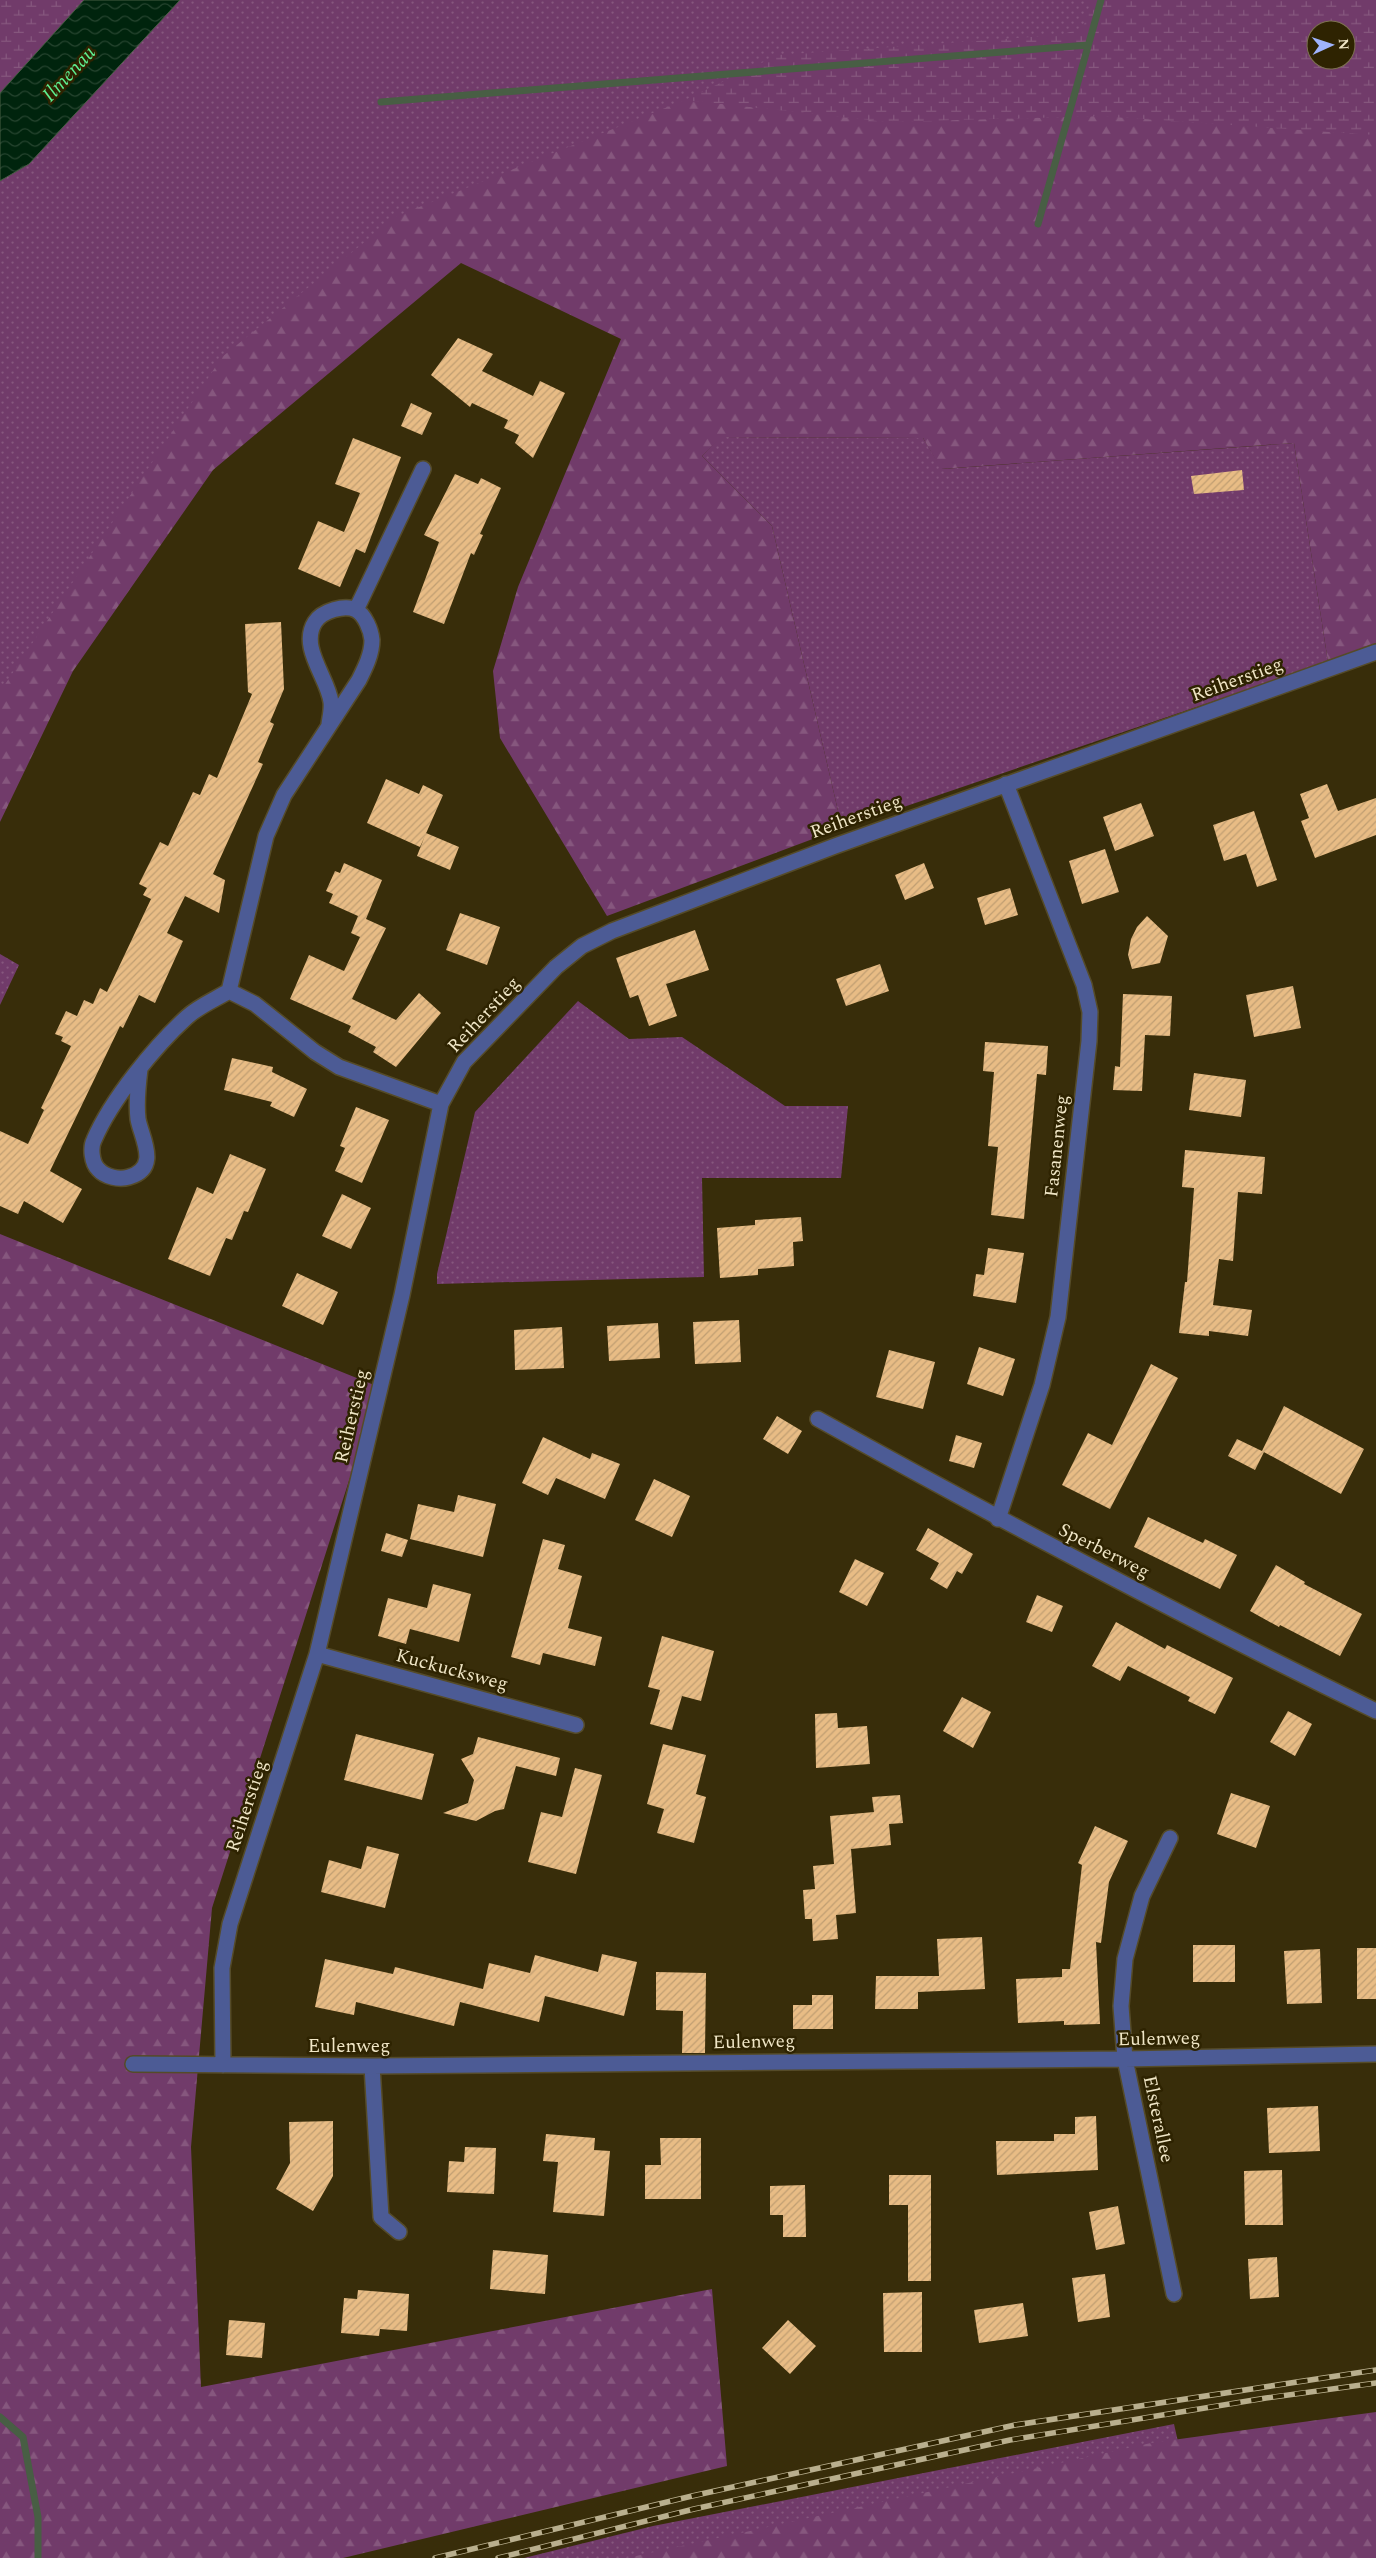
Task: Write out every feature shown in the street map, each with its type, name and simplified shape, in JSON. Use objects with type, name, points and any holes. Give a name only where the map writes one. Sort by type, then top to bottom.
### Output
[{"type":"street","points":[[356,610],[423,469]]},
{"type":"street","points":[[140,1069],[138,1120],[146,1141],[148,1156],[142,1168],[131,1176],[120,1178],[108,1176],[97,1169],[92,1160],[93,1142],[121,1095],[140,1069],[161,1043],[189,1015],[229,991],[266,836],[284,795],[359,680],[368,660],[372,640],[367,622],[356,610],[341,608],[328,612],[315,622],[312,634],[316,664],[332,703],[329,724]]},
{"type":"street","name":"Reiherstieg","points":[[223,2065],[222,1968],[230,1924],[316,1654],[402,1295],[441,1104],[464,1062],[556,967],[587,943],[612,930],[1006,784],[1376,652]]},
{"type":"street","name":"Fasanenweg","points":[[998,1519],[1042,1385],[1058,1316],[1088,1051],[1090,1012],[1084,985],[1006,784]]},
{"type":"street","points":[[229,991],[255,1004],[315,1052],[339,1067],[441,1104]]},
{"type":"street","name":"Sperberweg","points":[[818,1419],[998,1519],[1258,1654],[1376,1711]]},
{"type":"street","name":"Kuckucksweg","points":[[316,1654],[576,1725]]},
{"type":"street","name":"Elsterallee","points":[[1170,1838],[1142,1896],[1125,1959],[1121,2006],[1125,2059],[1174,2294]]},
{"type":"street","name":"Eulenweg","points":[[133,2064],[372,2066],[1125,2059],[1376,2054]]},
{"type":"street","points":[[372,2066],[381,2217],[399,2232]]},
{"type":"green space","points":[[0,0],[1376,0],[1376,154],[395,224],[159,524],[0,785]]},
{"type":"green space","points":[[0,0],[84,0],[0,93]]},
{"type":"green space","points":[[1091,0],[1376,0],[1376,135],[1101,116],[888,122],[685,100],[778,55],[1060,35],[1083,28]]},
{"type":"green space","points":[[685,100],[888,122],[1101,116],[1376,135],[1376,643],[1328,662],[1294,443],[941,469],[923,438],[721,437],[702,456],[772,526],[842,828],[607,916],[500,738],[493,671],[518,587],[621,339],[461,263],[213,470],[73,671],[0,822],[0,692],[222,357],[397,216]]},
{"type":"green space","points":[[720,437],[923,438],[942,469],[1294,443],[1328,662],[842,828],[772,526],[702,456]]},
{"type":"green space","points":[[0,954],[19,965],[0,1005]]},
{"type":"green space","points":[[578,1001],[629,1039],[682,1037],[785,1106],[848,1106],[841,1178],[702,1178],[704,1277],[437,1284],[437,1274],[475,1112]]},
{"type":"green space","points":[[0,1234],[379,1387],[212,1908],[191,2147],[201,2387],[712,2289],[727,2466],[343,2558],[0,2558]]},
{"type":"green space","points":[[1376,2412],[1376,2558],[627,2558],[1151,2443]]},
{"type":"green space","points":[[1174,2424],[1199,2535],[1201,2558],[524,2558],[653,2526]]},
{"type":"water","name":"Ilmenau","points":[[84,0],[180,0],[29,164],[0,181],[0,93]]},
{"type":"building","points":[[458,338],[493,354],[482,371],[533,396],[540,381],[565,393],[533,458],[515,443],[519,435],[504,428],[508,420],[472,403],[470,407],[431,375]]},
{"type":"building","points":[[411,403],[432,413],[422,435],[401,426]]},
{"type":"building","points":[[353,438],[401,457],[365,553],[356,549],[340,587],[298,569],[318,521],[344,532],[360,493],[335,484]]},
{"type":"building","points":[[1242,470],[1244,490],[1194,494],[1191,476]]},
{"type":"building","points":[[455,474],[478,484],[481,478],[501,488],[480,534],[483,535],[474,555],[471,553],[444,624],[413,612],[439,542],[424,535]]},
{"type":"building","points":[[281,622],[284,689],[270,722],[274,724],[258,762],[263,764],[213,874],[225,880],[219,913],[185,896],[167,933],[183,941],[155,1003],[139,995],[123,1028],[120,1026],[50,1171],[82,1189],[63,1223],[24,1201],[18,1214],[0,1206],[0,1131],[28,1144],[44,1110],[41,1108],[71,1046],[61,1041],[63,1037],[55,1034],[66,1011],[77,1016],[84,1000],[93,1004],[100,988],[107,992],[151,899],[143,895],[147,888],[139,884],[160,842],[168,846],[193,792],[200,795],[209,774],[217,778],[252,694],[248,692],[245,624]]},
{"type":"building","points":[[386,779],[419,794],[423,785],[443,795],[420,847],[367,823]]},
{"type":"building","points":[[1327,784],[1338,811],[1376,798],[1376,835],[1315,858],[1301,821],[1309,818],[1300,794]]},
{"type":"building","points":[[1141,803],[1154,836],[1115,851],[1103,817]]},
{"type":"building","points":[[1254,811],[1277,880],[1257,887],[1246,854],[1224,861],[1213,825]]},
{"type":"building","points":[[426,833],[459,847],[450,870],[417,856]]},
{"type":"building","points":[[1105,849],[1119,892],[1082,904],[1069,861]]},
{"type":"building","points":[[344,863],[382,880],[366,919],[386,928],[352,999],[396,1020],[419,993],[441,1013],[396,1067],[373,1052],[376,1047],[348,1032],[351,1026],[290,999],[309,955],[344,971],[360,937],[351,933],[358,916],[329,903],[333,894],[326,891],[335,871],[340,873]]},
{"type":"building","points":[[924,863],[934,888],[905,900],[895,875]]},
{"type":"building","points":[[1010,888],[1018,915],[985,925],[977,898]]},
{"type":"building","points":[[460,913],[500,927],[487,965],[446,950]]},
{"type":"building","points":[[1147,916],[1168,936],[1160,963],[1132,969],[1128,955],[1131,939],[1137,927]]},
{"type":"building","points":[[695,930],[709,970],[666,984],[677,1016],[649,1026],[638,995],[630,998],[616,958]]},
{"type":"building","points":[[880,964],[889,991],[846,1006],[836,979]]},
{"type":"building","points":[[1293,986],[1301,1028],[1254,1037],[1246,995]]},
{"type":"building","points":[[1123,994],[1172,996],[1170,1036],[1145,1035],[1142,1091],[1113,1090],[1115,1066],[1120,1067]]},
{"type":"building","points":[[985,1042],[1048,1046],[1046,1075],[1037,1074],[1024,1219],[991,1215],[998,1147],[988,1146],[994,1072],[983,1071]]},
{"type":"building","points":[[232,1058],[273,1067],[272,1072],[307,1089],[294,1117],[270,1106],[272,1102],[224,1090]]},
{"type":"building","points":[[1194,1073],[1246,1080],[1241,1117],[1189,1110]]},
{"type":"building","points":[[356,1107],[389,1120],[362,1183],[335,1171],[345,1148],[340,1146]]},
{"type":"building","points":[[1185,1150],[1265,1157],[1262,1194],[1238,1192],[1233,1261],[1219,1259],[1213,1305],[1252,1310],[1248,1336],[1209,1331],[1209,1336],[1179,1333],[1185,1282],[1187,1282],[1194,1188],[1182,1187]]},
{"type":"building","points":[[230,1154],[266,1169],[248,1212],[244,1211],[232,1240],[226,1238],[210,1276],[168,1259],[197,1187],[213,1194]]},
{"type":"building","points":[[342,1194],[371,1208],[351,1249],[322,1236]]},
{"type":"building","points":[[801,1217],[803,1241],[793,1242],[794,1266],[758,1269],[758,1275],[720,1278],[717,1228],[755,1225],[755,1220]]},
{"type":"building","points":[[988,1248],[1024,1253],[1016,1303],[973,1296],[976,1274],[984,1275]]},
{"type":"building","points":[[297,1273],[338,1292],[323,1325],[282,1306]]},
{"type":"building","points":[[739,1320],[741,1362],[695,1364],[693,1322]]},
{"type":"building","points":[[658,1323],[660,1358],[609,1361],[607,1326]]},
{"type":"building","points":[[562,1327],[564,1368],[515,1370],[514,1330]]},
{"type":"building","points":[[979,1347],[1015,1359],[1003,1396],[967,1384]]},
{"type":"building","points":[[889,1350],[935,1362],[923,1409],[876,1397]]},
{"type":"building","points":[[1151,1364],[1178,1378],[1110,1509],[1062,1485],[1088,1433],[1112,1445]]},
{"type":"building","points":[[1284,1406],[1364,1449],[1341,1494],[1262,1451]]},
{"type":"building","points":[[777,1416],[802,1431],[788,1454],[763,1439]]},
{"type":"building","points":[[956,1435],[982,1443],[974,1468],[949,1461]]},
{"type":"building","points":[[543,1437],[590,1459],[592,1453],[620,1464],[605,1499],[556,1478],[548,1495],[522,1483]]},
{"type":"building","points":[[1237,1439],[1264,1452],[1255,1470],[1228,1456]]},
{"type":"building","points":[[654,1479],[690,1496],[672,1537],[635,1520]]},
{"type":"building","points":[[458,1495],[496,1504],[483,1557],[410,1539],[418,1504],[454,1512]]},
{"type":"building","points":[[1148,1517],[1203,1543],[1205,1539],[1237,1555],[1220,1589],[1134,1547]]},
{"type":"building","points":[[928,1528],[973,1554],[962,1574],[957,1571],[947,1589],[930,1579],[939,1563],[916,1550]]},
{"type":"building","points":[[386,1533],[408,1540],[402,1557],[381,1551]]},
{"type":"building","points":[[543,1539],[565,1545],[558,1569],[582,1576],[568,1628],[602,1637],[595,1666],[543,1653],[540,1665],[511,1657]]},
{"type":"building","points":[[855,1559],[884,1573],[867,1606],[839,1592]]},
{"type":"building","points":[[1276,1565],[1305,1582],[1304,1584],[1362,1614],[1340,1656],[1250,1611]]},
{"type":"building","points":[[433,1584],[471,1594],[459,1642],[410,1629],[406,1644],[378,1636],[388,1598],[427,1608]]},
{"type":"building","points":[[1037,1595],[1063,1606],[1052,1632],[1026,1622]]},
{"type":"building","points":[[1116,1622],[1165,1649],[1167,1645],[1233,1678],[1215,1714],[1188,1701],[1190,1697],[1128,1666],[1120,1681],[1092,1666]]},
{"type":"building","points":[[662,1636],[714,1651],[701,1701],[682,1696],[672,1730],[650,1724],[660,1690],[648,1687]]},
{"type":"building","points":[[962,1697],[991,1712],[973,1748],[943,1731]]},
{"type":"building","points":[[1288,1711],[1312,1724],[1295,1756],[1270,1742]]},
{"type":"building","points":[[837,1713],[838,1728],[867,1726],[870,1764],[816,1768],[815,1714]]},
{"type":"building","points":[[356,1734],[434,1754],[422,1800],[344,1780]]},
{"type":"building","points":[[478,1737],[560,1758],[556,1776],[516,1766],[504,1809],[495,1811],[476,1821],[443,1813],[468,1803],[474,1780],[461,1759],[473,1754]]},
{"type":"building","points":[[663,1744],[706,1755],[696,1794],[706,1797],[694,1843],[657,1833],[664,1809],[647,1804]]},
{"type":"building","points":[[575,1768],[602,1775],[576,1874],[528,1862],[541,1812],[562,1817]]},
{"type":"building","points":[[1231,1793],[1270,1806],[1256,1848],[1217,1834]]},
{"type":"building","points":[[900,1795],[903,1823],[889,1824],[891,1845],[851,1849],[856,1913],[836,1915],[838,1939],[813,1941],[812,1919],[805,1919],[803,1890],[815,1889],[813,1866],[834,1864],[830,1816],[874,1812],[872,1797]]},
{"type":"building","points":[[1095,1826],[1128,1841],[1109,1882],[1101,1943],[1096,1942],[1100,2024],[1064,2025],[1064,2021],[1018,2023],[1016,1979],[1062,1977],[1062,1969],[1070,1969],[1082,1865],[1078,1863]]},
{"type":"building","points":[[367,1846],[399,1854],[385,1908],[321,1892],[329,1860],[361,1869]]},
{"type":"building","points":[[982,1937],[985,1989],[918,1992],[918,2009],[875,2009],[876,1976],[939,1976],[937,1939]]},
{"type":"building","points":[[1193,1945],[1235,1945],[1235,1982],[1193,1982]]},
{"type":"building","points":[[1357,1948],[1376,1948],[1376,1999],[1357,1999]]},
{"type":"building","points":[[1320,1949],[1322,2003],[1287,2004],[1284,1951]]},
{"type":"building","points":[[602,1954],[637,1962],[624,2016],[545,1996],[539,2022],[460,2002],[454,2026],[356,2002],[354,2015],[315,2007],[325,1959],[393,1974],[395,1967],[483,1989],[489,1963],[530,1973],[535,1955],[598,1972]]},
{"type":"building","points":[[656,1972],[706,1973],[705,2053],[682,2053],[683,2011],[656,2010]]},
{"type":"building","points":[[812,1995],[833,1995],[833,2029],[793,2029],[793,2005],[812,2005]]},
{"type":"building","points":[[1318,2106],[1320,2151],[1269,2153],[1267,2108]]},
{"type":"building","points":[[1096,2116],[1098,2170],[997,2175],[996,2141],[1054,2141],[1054,2134],[1075,2134],[1075,2117]]},
{"type":"building","points":[[333,2121],[333,2176],[313,2211],[276,2189],[290,2163],[289,2122]]},
{"type":"building","points":[[546,2134],[595,2138],[594,2150],[610,2151],[604,2216],[553,2212],[558,2162],[543,2161]]},
{"type":"building","points":[[660,2138],[701,2138],[701,2199],[645,2199],[645,2165],[661,2165]]},
{"type":"building","points":[[465,2147],[496,2148],[494,2194],[447,2192],[449,2161],[464,2162]]},
{"type":"building","points":[[1282,2170],[1283,2225],[1245,2225],[1244,2171]]},
{"type":"building","points":[[889,2175],[931,2175],[931,2281],[908,2281],[908,2205],[889,2205]]},
{"type":"building","points":[[805,2185],[806,2237],[783,2237],[783,2215],[770,2215],[770,2186]]},
{"type":"building","points":[[1118,2206],[1125,2244],[1096,2250],[1089,2212]]},
{"type":"building","points":[[493,2250],[548,2255],[545,2294],[490,2289]]},
{"type":"building","points":[[1277,2257],[1279,2297],[1250,2299],[1248,2259]]},
{"type":"building","points":[[1105,2274],[1110,2317],[1078,2322],[1072,2278]]},
{"type":"building","points":[[358,2290],[409,2294],[407,2331],[380,2329],[379,2336],[341,2333],[344,2298],[357,2299]]},
{"type":"building","points":[[922,2292],[922,2352],[884,2352],[883,2293]]},
{"type":"building","points":[[1023,2303],[1028,2336],[979,2343],[974,2310]]},
{"type":"building","points":[[229,2320],[265,2323],[262,2358],[226,2355]]},
{"type":"building","points":[[788,2320],[816,2346],[790,2374],[762,2348]]},
{"type":"waterway","points":[[1038,224],[1101,0]]},
{"type":"waterway","points":[[381,102],[1088,45]]},
{"type":"waterway","points":[[0,2417],[23,2437],[38,2517],[38,2558]]},
{"type":"railway","points":[[435,2558],[692,2496],[1015,2425],[1376,2370]]},
{"type":"railway","points":[[498,2558],[694,2509],[1010,2440],[1266,2398],[1376,2383]]}]
